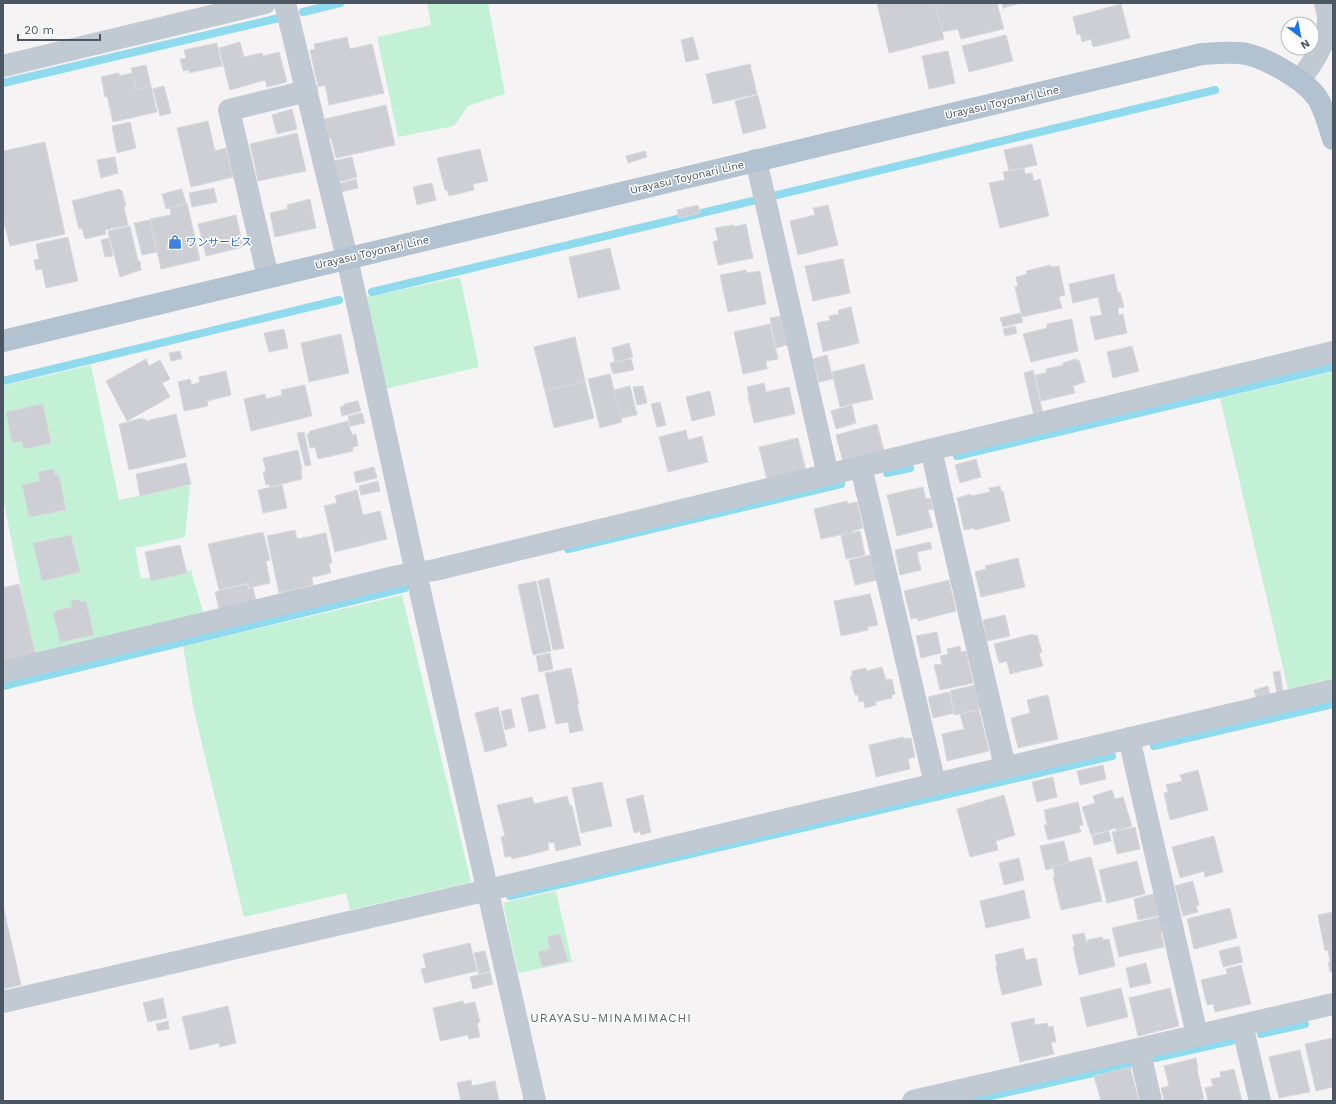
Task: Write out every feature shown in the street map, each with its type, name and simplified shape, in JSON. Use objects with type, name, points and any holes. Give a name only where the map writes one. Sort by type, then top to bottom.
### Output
[{"type":"main road","name":"Urayasu Toyonari Line","points":[[3,341],[1202,54],[1241,52],[1268,61],[1300,80],[1316,96],[1329,122],[1333,139]]},
{"type":"street","points":[[3,66],[265,3]]},
{"type":"street","points":[[285,3],[347,258],[416,573],[535,1101]]},
{"type":"street","points":[[1300,80],[1313,64],[1326,52],[1325,35],[1328,19],[1325,3]]},
{"type":"street","points":[[268,277],[229,110],[307,91]]},
{"type":"street","points":[[756,160],[828,475]]},
{"type":"street","points":[[3,672],[398,576],[435,570],[1333,352]]},
{"type":"street","points":[[931,450],[1005,767]]},
{"type":"street","points":[[861,467],[935,784]]},
{"type":"street","points":[[3,1002],[488,890],[1333,690]]},
{"type":"street","points":[[1130,738],[1197,1035]]},
{"type":"street","points":[[913,1101],[1333,1004]]},
{"type":"street","points":[[1242,1025],[1260,1101]]},
{"type":"street","points":[[1139,1049],[1151,1101]]},
{"type":"green space","points":[[427,3],[488,3],[505,94],[468,106],[454,126],[398,137],[377,37],[431,25]]},
{"type":"green space","points":[[460,277],[479,367],[384,389],[366,307],[367,297]]},
{"type":"green space","points":[[91,365],[119,500],[190,485],[185,537],[135,548],[141,579],[191,570],[204,616],[34,654],[3,498],[3,386]]},
{"type":"green space","points":[[1333,372],[1333,678],[1288,689],[1220,398]]},
{"type":"green space","points":[[402,595],[471,882],[350,910],[346,893],[244,917],[194,711],[183,646]]},
{"type":"green space","points":[[556,891],[572,962],[518,973],[503,903]]},
{"type":"building","points":[[877,3],[935,3],[944,39],[889,53]]},
{"type":"building","points":[[935,3],[997,3],[1004,29],[961,39],[958,29],[942,32]]},
{"type":"building","points":[[1002,3],[1021,3],[1003,8]]},
{"type":"building","points":[[1121,4],[1130,38],[1093,47],[1091,39],[1082,42],[1080,34],[1077,35],[1073,17]]},
{"type":"building","points":[[1006,35],[1013,61],[969,72],[962,46]]},
{"type":"building","points":[[347,37],[350,49],[372,44],[384,93],[329,105],[325,85],[318,87],[310,50],[315,49],[314,44]]},
{"type":"building","points":[[693,37],[699,59],[686,62],[681,40]]},
{"type":"building","points":[[240,42],[244,57],[262,53],[263,56],[279,52],[287,82],[267,87],[265,80],[230,90],[219,48]]},
{"type":"building","points":[[217,43],[222,66],[189,73],[189,70],[183,71],[180,59],[186,58],[184,50]]},
{"type":"building","points":[[948,51],[955,83],[929,89],[922,56]]},
{"type":"building","points":[[750,64],[757,94],[713,104],[706,74]]},
{"type":"building","points":[[146,65],[151,86],[136,89],[131,68]]},
{"type":"building","points":[[119,73],[119,76],[132,73],[136,89],[151,86],[157,112],[113,122],[107,96],[105,97],[101,77]]},
{"type":"building","points":[[164,86],[171,113],[160,116],[153,89]]},
{"type":"building","points":[[758,95],[766,128],[743,134],[735,101]]},
{"type":"building","points":[[386,105],[395,145],[336,158],[331,138],[329,138],[325,119]]},
{"type":"building","points":[[292,109],[297,129],[277,134],[272,115]]},
{"type":"building","points":[[208,121],[215,151],[226,148],[233,177],[191,187],[177,128]]},
{"type":"building","points":[[130,122],[136,148],[117,153],[112,126]]},
{"type":"building","points":[[297,133],[306,171],[258,181],[250,144]]},
{"type":"building","points":[[45,142],[65,234],[10,246],[3,219],[3,151]]},
{"type":"building","points":[[1032,144],[1037,165],[1009,171],[1004,150]]},
{"type":"building","points":[[480,149],[488,181],[473,184],[474,190],[449,196],[447,190],[445,190],[437,158]]},
{"type":"building","points":[[645,151],[647,157],[628,163],[626,156]]},
{"type":"building","points":[[115,157],[118,173],[101,178],[97,160]]},
{"type":"building","points":[[352,157],[357,177],[339,182],[333,161]]},
{"type":"building","points":[[1024,168],[1025,174],[1032,173],[1034,181],[1040,179],[1049,216],[1000,228],[989,183],[1005,180],[1003,172]]},
{"type":"building","points":[[356,179],[358,188],[341,192],[338,184]]},
{"type":"building","points":[[432,183],[436,200],[417,205],[413,187]]},
{"type":"building","points":[[214,188],[217,202],[192,207],[189,193]]},
{"type":"building","points":[[119,189],[122,191],[126,206],[124,207],[128,225],[105,230],[106,234],[85,239],[82,228],[79,229],[72,201]]},
{"type":"building","points":[[182,189],[186,204],[166,209],[162,194]]},
{"type":"building","points":[[310,199],[316,228],[275,237],[270,213],[288,209],[287,205]]},
{"type":"building","points":[[187,203],[200,260],[161,269],[150,219],[171,215],[170,208]]},
{"type":"building","points":[[698,205],[700,213],[679,218],[677,210]]},
{"type":"building","points":[[828,205],[838,245],[798,255],[790,221],[815,215],[813,208]]},
{"type":"building","points":[[236,215],[243,247],[206,256],[198,224]]},
{"type":"building","points":[[150,220],[157,252],[142,255],[134,223]]},
{"type":"building","points":[[746,224],[753,258],[718,265],[713,242],[718,240],[715,228],[734,225],[734,227]]},
{"type":"building","points":[[130,226],[138,261],[140,261],[141,270],[120,277],[108,231]]},
{"type":"building","points":[[68,237],[78,281],[46,288],[42,269],[36,270],[34,260],[39,259],[36,244]]},
{"type":"building","points":[[109,238],[113,256],[105,257],[101,240]]},
{"type":"building","points":[[610,248],[620,289],[578,298],[569,257]]},
{"type":"building","points":[[843,259],[850,293],[813,301],[805,266]]},
{"type":"building","points":[[1050,265],[1051,267],[1059,266],[1065,295],[1059,297],[1062,308],[1022,317],[1015,287],[1018,286],[1016,277],[1027,274],[1026,271]]},
{"type":"building","points":[[746,270],[747,273],[760,271],[766,304],[728,312],[720,275]]},
{"type":"building","points":[[1114,274],[1118,293],[1120,292],[1124,307],[1118,308],[1119,315],[1123,314],[1127,333],[1095,340],[1090,317],[1102,315],[1098,297],[1073,303],[1069,284]]},
{"type":"building","points":[[851,307],[859,343],[823,352],[817,323],[830,320],[829,316],[839,314],[838,310]]},
{"type":"building","points":[[1020,313],[1023,322],[1003,327],[1000,318]]},
{"type":"building","points":[[780,316],[787,345],[776,348],[770,318]]},
{"type":"building","points":[[1072,319],[1078,351],[1031,362],[1023,334],[1047,328],[1047,324]]},
{"type":"building","points":[[770,324],[778,359],[766,361],[767,369],[743,374],[734,332]]},
{"type":"building","points":[[1015,326],[1017,333],[1005,336],[1003,329]]},
{"type":"building","points":[[284,329],[288,348],[269,352],[264,333]]},
{"type":"building","points":[[341,334],[349,373],[309,382],[301,343]]},
{"type":"building","points":[[575,337],[585,381],[545,391],[534,347]]},
{"type":"building","points":[[629,343],[633,357],[615,362],[612,348]]},
{"type":"building","points":[[1132,346],[1139,371],[1113,378],[1107,352]]},
{"type":"building","points":[[180,351],[182,359],[171,361],[169,353]]},
{"type":"building","points":[[827,355],[833,379],[819,382],[813,359]]},
{"type":"building","points":[[146,359],[149,366],[160,360],[170,379],[162,383],[170,397],[127,421],[106,381]]},
{"type":"building","points":[[631,359],[634,370],[613,374],[610,363]]},
{"type":"building","points":[[1076,359],[1077,361],[1079,360],[1085,382],[1073,386],[1075,393],[1041,401],[1035,375],[1046,373],[1046,369],[1063,365],[1063,363]]},
{"type":"building","points":[[864,364],[873,399],[840,407],[832,372]]},
{"type":"building","points":[[1033,370],[1043,414],[1034,416],[1024,373]]},
{"type":"building","points":[[226,371],[231,395],[207,401],[208,406],[184,411],[178,382],[190,379],[192,385],[200,382],[199,377]]},
{"type":"building","points":[[610,374],[622,422],[600,428],[588,379]]},
{"type":"building","points":[[585,381],[594,418],[554,428],[545,391]]},
{"type":"building","points":[[764,383],[766,392],[789,387],[795,414],[754,423],[747,387]]},
{"type":"building","points":[[305,385],[312,416],[251,431],[244,399],[265,394],[266,399],[282,395],[281,390]]},
{"type":"building","points":[[630,386],[637,415],[621,418],[614,390]]},
{"type":"building","points":[[643,386],[647,403],[637,405],[633,387]]},
{"type":"building","points":[[710,391],[715,415],[692,421],[686,397]]},
{"type":"building","points":[[358,401],[361,411],[342,416],[340,407],[344,406],[344,404]]},
{"type":"building","points":[[660,402],[666,425],[657,427],[651,404]]},
{"type":"building","points":[[43,404],[51,443],[24,449],[22,441],[12,443],[6,412]]},
{"type":"building","points":[[852,405],[856,423],[836,429],[831,411]]},
{"type":"building","points":[[362,413],[365,423],[350,426],[348,416]]},
{"type":"building","points":[[176,414],[186,457],[129,470],[119,424],[143,418],[143,420],[146,419],[146,421]]},
{"type":"building","points":[[348,421],[352,435],[356,434],[358,446],[353,447],[353,451],[318,459],[315,447],[310,448],[307,434],[310,433],[310,431]]},
{"type":"building","points":[[877,424],[884,451],[843,462],[836,435]]},
{"type":"building","points":[[686,430],[688,440],[702,436],[708,462],[668,472],[659,437]]},
{"type":"building","points":[[304,432],[311,465],[305,466],[297,433]]},
{"type":"building","points":[[798,438],[806,471],[767,480],[759,447]]},
{"type":"building","points":[[298,450],[302,470],[302,479],[270,487],[269,484],[266,485],[263,472],[266,471],[263,458]]},
{"type":"building","points":[[976,459],[981,477],[960,483],[955,465]]},
{"type":"building","points":[[186,463],[191,484],[140,496],[136,474]]},
{"type":"building","points":[[374,467],[377,478],[356,483],[354,472]]},
{"type":"building","points":[[54,469],[55,475],[59,475],[66,510],[29,517],[22,485],[40,481],[38,472]]},
{"type":"building","points":[[378,481],[380,491],[361,495],[359,486]]},
{"type":"building","points":[[282,485],[287,508],[263,513],[258,490]]},
{"type":"building","points":[[1000,486],[1001,492],[1003,491],[1010,521],[975,530],[974,528],[964,530],[957,498],[971,494],[971,496],[990,492],[989,488]]},
{"type":"building","points":[[923,487],[926,499],[930,498],[933,509],[928,510],[933,527],[897,536],[887,495]]},
{"type":"building","points":[[357,490],[363,515],[380,511],[387,539],[335,552],[324,506],[337,503],[335,496]]},
{"type":"building","points":[[847,501],[848,504],[857,502],[863,528],[852,531],[853,532],[821,539],[814,509]]},
{"type":"building","points":[[295,530],[297,539],[326,533],[332,563],[329,563],[331,573],[312,577],[313,585],[279,593],[267,536]]},
{"type":"building","points":[[860,531],[865,555],[846,559],[841,535]]},
{"type":"building","points":[[263,532],[270,560],[266,561],[270,583],[249,588],[248,583],[219,590],[208,544]]},
{"type":"building","points":[[71,535],[80,572],[42,581],[33,543]]},
{"type":"building","points":[[930,542],[932,549],[917,552],[921,570],[900,575],[895,550]]},
{"type":"building","points":[[180,545],[187,573],[151,581],[145,552]]},
{"type":"building","points":[[871,555],[877,580],[855,585],[849,560]]},
{"type":"building","points":[[1018,558],[1025,587],[981,597],[975,572],[986,569],[985,566]]},
{"type":"building","points":[[549,578],[564,648],[553,650],[538,581]]},
{"type":"building","points":[[949,580],[956,611],[918,621],[917,618],[911,619],[904,591]]},
{"type":"building","points":[[536,581],[551,651],[533,655],[518,585]]},
{"type":"building","points":[[19,584],[36,657],[3,664],[3,588]]},
{"type":"building","points":[[247,584],[248,589],[253,587],[257,605],[220,613],[215,592]]},
{"type":"building","points":[[870,594],[878,625],[867,627],[868,630],[841,636],[834,601]]},
{"type":"building","points":[[80,599],[80,602],[86,601],[94,635],[60,642],[53,613],[72,607],[71,601]]},
{"type":"building","points":[[1005,615],[1010,636],[987,641],[983,620]]},
{"type":"building","points":[[937,632],[941,653],[921,658],[916,636]]},
{"type":"building","points":[[1033,634],[1034,636],[1037,635],[1042,652],[1039,653],[1043,666],[1010,674],[1007,661],[999,663],[994,644]]},
{"type":"building","points":[[960,646],[961,652],[966,651],[973,683],[940,690],[934,665],[942,664],[940,656],[948,654],[947,649]]},
{"type":"building","points":[[550,653],[553,669],[539,672],[536,656]]},
{"type":"building","points":[[882,667],[886,680],[892,679],[895,694],[892,695],[892,698],[875,702],[876,705],[865,708],[864,701],[859,702],[858,695],[855,695],[850,677],[852,676],[852,671],[866,668],[867,671]]},
{"type":"building","points":[[571,668],[583,730],[570,733],[568,722],[556,724],[545,673]]},
{"type":"building","points":[[1280,671],[1283,692],[1277,694],[1273,672]]},
{"type":"building","points":[[975,685],[980,709],[955,715],[950,691]]},
{"type":"building","points":[[1268,686],[1270,694],[1256,697],[1254,690]]},
{"type":"building","points":[[949,692],[954,713],[933,718],[928,697]]},
{"type":"building","points":[[538,694],[546,728],[529,732],[521,698]]},
{"type":"building","points":[[1048,695],[1058,739],[1018,748],[1011,718],[1030,713],[1027,700]]},
{"type":"building","points":[[498,707],[507,746],[485,752],[475,713]]},
{"type":"building","points":[[511,709],[515,727],[505,730],[501,711]]},
{"type":"building","points":[[979,710],[989,751],[947,761],[942,734],[964,729],[960,714]]},
{"type":"building","points":[[903,737],[904,739],[911,738],[915,757],[908,759],[910,769],[876,777],[869,745]]},
{"type":"building","points":[[1103,765],[1106,779],[1080,785],[1077,771]]},
{"type":"building","points":[[1198,770],[1208,810],[1170,820],[1164,793],[1168,792],[1166,785],[1182,781],[1180,775]]},
{"type":"building","points":[[1053,777],[1057,797],[1037,802],[1032,782]]},
{"type":"building","points":[[602,782],[612,826],[581,833],[572,788]]},
{"type":"building","points":[[1112,790],[1115,799],[1123,797],[1132,826],[1116,831],[1116,828],[1091,835],[1082,807],[1095,803],[1093,796]]},
{"type":"building","points":[[643,795],[651,832],[641,835],[640,831],[634,833],[626,799]]},
{"type":"building","points":[[1004,795],[1015,835],[996,841],[998,850],[970,857],[957,809]]},
{"type":"building","points":[[567,796],[570,806],[572,806],[581,845],[556,851],[554,842],[548,843],[549,850],[512,859],[511,856],[505,857],[501,837],[505,836],[497,805],[532,797],[534,804]]},
{"type":"building","points":[[1078,802],[1083,825],[1079,826],[1081,832],[1048,840],[1044,825],[1047,825],[1044,810]]},
{"type":"building","points":[[1135,827],[1140,849],[1117,854],[1112,832]]},
{"type":"building","points":[[1109,831],[1111,841],[1094,845],[1092,836]]},
{"type":"building","points":[[1214,836],[1223,872],[1205,877],[1204,871],[1180,878],[1172,847]]},
{"type":"building","points":[[1064,841],[1069,862],[1052,866],[1053,868],[1046,870],[1040,846]]},
{"type":"building","points":[[1091,857],[1102,901],[1061,910],[1053,877],[1055,877],[1053,866]]},
{"type":"building","points":[[1019,858],[1024,880],[1004,885],[999,863]]},
{"type":"building","points":[[1137,861],[1145,894],[1107,903],[1099,870]]},
{"type":"building","points":[[1193,881],[1199,905],[1196,906],[1198,912],[1183,916],[1175,886]]},
{"type":"building","points":[[1024,890],[1030,918],[986,928],[980,901]]},
{"type":"building","points":[[1154,894],[1158,916],[1138,920],[1134,899]]},
{"type":"building","points":[[3,905],[21,985],[3,989]]},
{"type":"building","points":[[1230,908],[1237,938],[1194,949],[1187,919]]},
{"type":"building","points":[[1333,912],[1333,971],[1330,972],[1328,950],[1325,951],[1318,915]]},
{"type":"building","points":[[1160,917],[1164,947],[1119,957],[1112,928]]},
{"type":"building","points":[[1084,933],[1087,944],[1087,940],[1102,937],[1103,940],[1109,939],[1115,966],[1079,975],[1072,935]]},
{"type":"building","points":[[560,934],[568,961],[542,967],[538,952],[550,949],[547,937]]},
{"type":"building","points":[[470,943],[477,971],[425,983],[421,969],[426,968],[423,954]]},
{"type":"building","points":[[1239,946],[1243,962],[1223,967],[1219,951]]},
{"type":"building","points":[[1023,948],[1026,960],[1036,958],[1042,985],[1002,995],[995,955]]},
{"type":"building","points":[[485,951],[490,971],[479,974],[474,953]]},
{"type":"building","points":[[1146,963],[1151,983],[1130,988],[1126,968]]},
{"type":"building","points":[[1241,965],[1251,1004],[1215,1012],[1213,1004],[1207,1005],[1201,980],[1227,974],[1226,969]]},
{"type":"building","points":[[490,972],[493,984],[473,989],[470,977]]},
{"type":"building","points":[[1121,988],[1128,1017],[1087,1027],[1080,998]]},
{"type":"building","points":[[1170,988],[1179,1026],[1138,1036],[1129,998]]},
{"type":"building","points":[[163,998],[167,1018],[148,1022],[143,1003]]},
{"type":"building","points":[[463,1001],[464,1004],[475,1002],[480,1022],[477,1023],[480,1037],[469,1039],[468,1035],[440,1041],[433,1008]]},
{"type":"building","points":[[228,1006],[236,1043],[220,1047],[219,1043],[190,1050],[182,1017]]},
{"type":"building","points":[[1034,1018],[1035,1025],[1047,1023],[1048,1027],[1053,1026],[1056,1042],[1051,1042],[1054,1054],[1020,1062],[1011,1023]]},
{"type":"building","points":[[168,1021],[169,1029],[158,1031],[156,1024]]},
{"type":"building","points":[[1333,1038],[1333,1087],[1316,1091],[1305,1044]]},
{"type":"building","points":[[1300,1050],[1310,1092],[1279,1098],[1269,1057]]},
{"type":"building","points":[[1196,1058],[1197,1070],[1204,1099],[1195,1101],[1164,1101],[1161,1088],[1169,1086],[1164,1066]]},
{"type":"building","points":[[1130,1067],[1139,1101],[1101,1101],[1094,1076]]},
{"type":"building","points":[[1234,1069],[1242,1101],[1208,1101],[1205,1088],[1213,1086],[1211,1079],[1221,1077],[1220,1072]]},
{"type":"building","points":[[471,1080],[472,1086],[495,1081],[499,1101],[461,1101],[457,1083]]},
{"type":"waterway","points":[[303,12],[340,3]]},
{"type":"waterway","points":[[3,83],[279,18]]},
{"type":"waterway","points":[[372,292],[1215,90]]},
{"type":"waterway","points":[[3,381],[339,300]]},
{"type":"waterway","points":[[957,456],[1333,367]]},
{"type":"waterway","points":[[887,473],[910,468]]},
{"type":"waterway","points":[[568,549],[841,484]]},
{"type":"waterway","points":[[3,686],[405,588]]},
{"type":"waterway","points":[[1154,746],[1333,704]]},
{"type":"waterway","points":[[510,896],[1112,756]]},
{"type":"waterway","points":[[1261,1034],[1305,1024]]},
{"type":"waterway","points":[[1155,1058],[1231,1041]]},
{"type":"waterway","points":[[969,1101],[1128,1065]]},
{"type":"place","name":"ワンサービス","points":[[175,242]]},
{"type":"district","name":"URAYASU-MINAMIMACHI","points":[[611,1018]]}]
